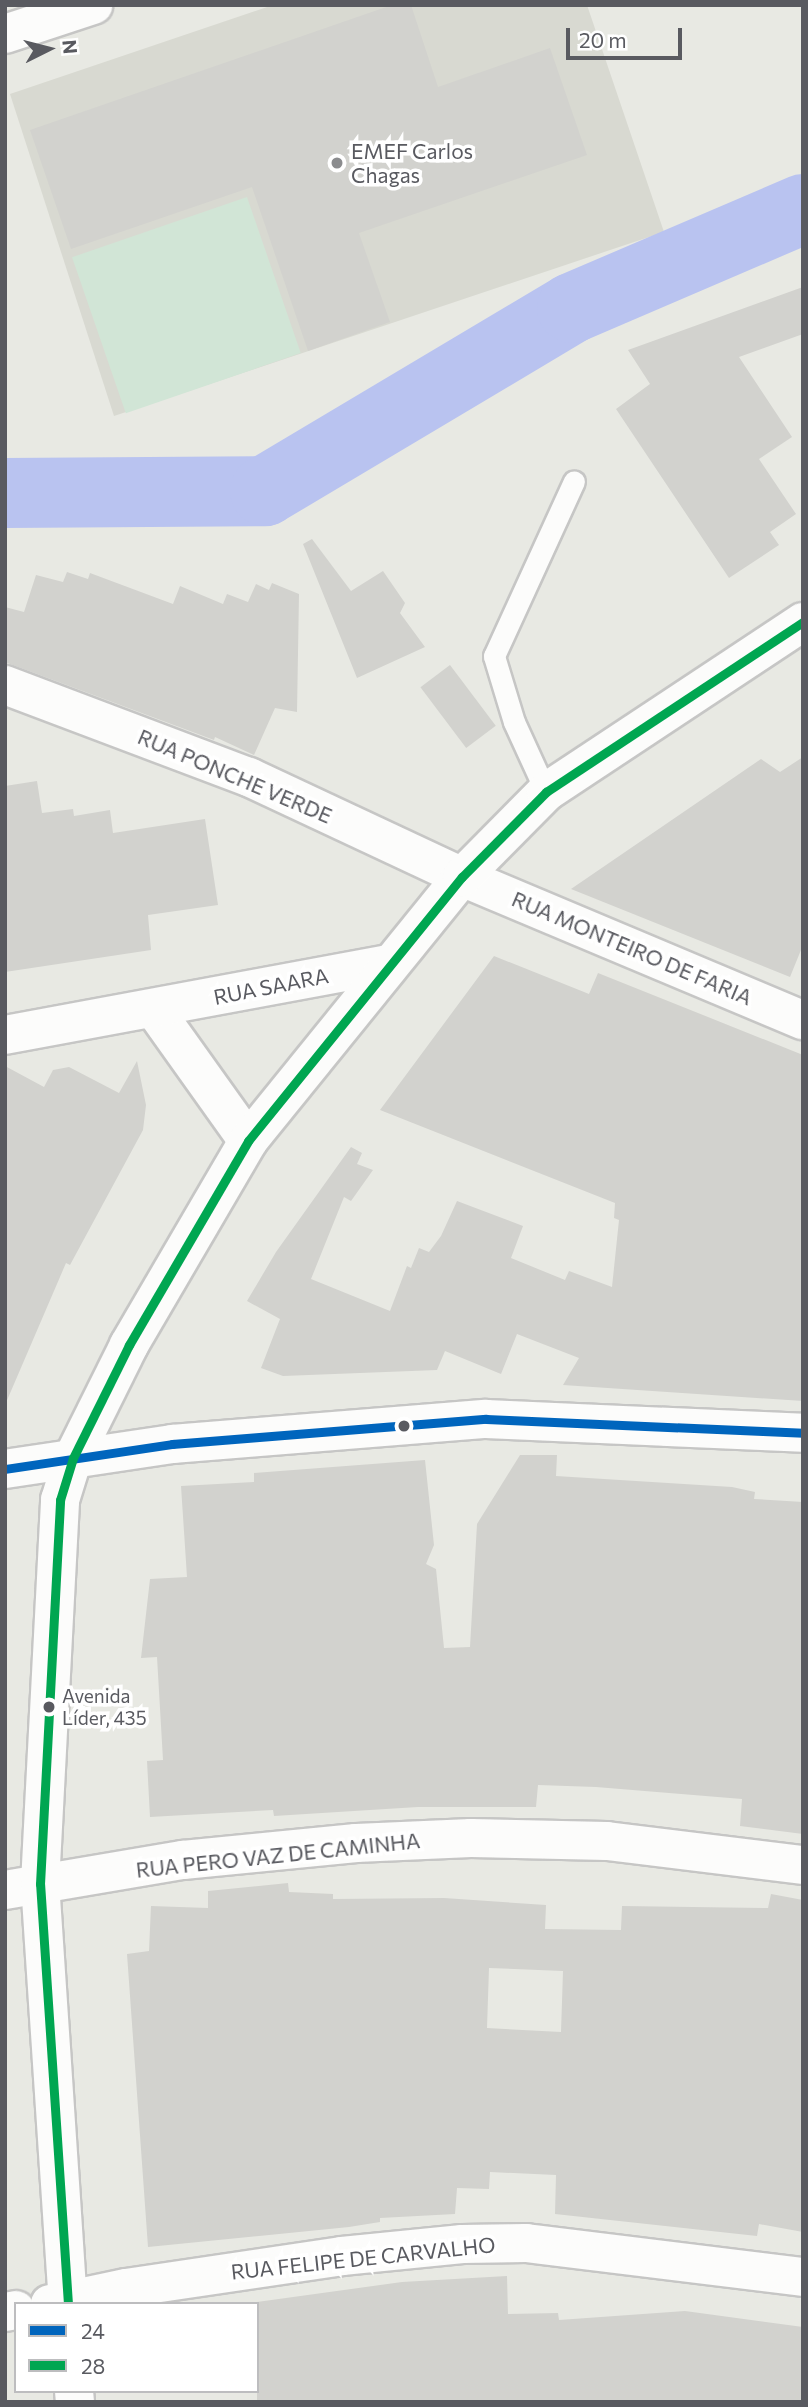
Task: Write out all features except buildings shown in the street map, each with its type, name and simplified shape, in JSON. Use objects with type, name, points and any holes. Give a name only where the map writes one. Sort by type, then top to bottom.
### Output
[{"type":"street","points":[[5,34],[93,5]]},
{"type":"street","points":[[62,2302],[22,1887],[60,1500],[73,1458],[129,1345],[248,1141],[387,964],[462,877],[546,792],[803,622]]},
{"type":"street","name":"RUA PONCHE VERDE","points":[[5,685],[249,777],[462,877]]},
{"type":"street","name":"RUA MONTEIRO DE FARIA","points":[[462,877],[803,1020]]},
{"type":"street","name":"RUA SAARA","points":[[5,1035],[387,964]]},
{"type":"street","points":[[154,1009],[248,1141]]},
{"type":"street","points":[[5,1469],[172,1444],[486,1419],[803,1433]]},
{"type":"street","name":"RUA PERO VAZ DE CAMINHA","points":[[22,1887],[183,1860],[356,1843],[471,1838],[607,1841],[803,1866]]},
{"type":"street","name":"RUA FELIPE DE CARVALHO","points":[[68,2302],[342,2256],[462,2244],[526,2243],[803,2277]]},
{"type":"lane","points":[[546,792],[514,722],[494,656],[574,481]]},
{"type":"shaded area","name":"EMEF Carlos Chagas","points":[[273,5],[587,5],[664,232],[114,416],[10,94]]},
{"type":"green space","points":[[247,197],[301,353],[126,413],[72,257]]},
{"type":"waterway","points":[[5,493],[265,491],[572,308],[803,209]]},
{"type":"transit line","name":"28","points":[[68,2302],[40,1884],[60,1500],[73,1458],[129,1345],[248,1141],[462,877],[546,792],[803,622]]},
{"type":"transit line","name":"24","points":[[5,1469],[172,1444],[486,1419],[803,1433]]},
{"type":"place","name":"EMEF Carlos Chagas","points":[[337,163]]},
{"type":"place","name":"Avenida Líder, 435","points":[[49,1707]]}]
